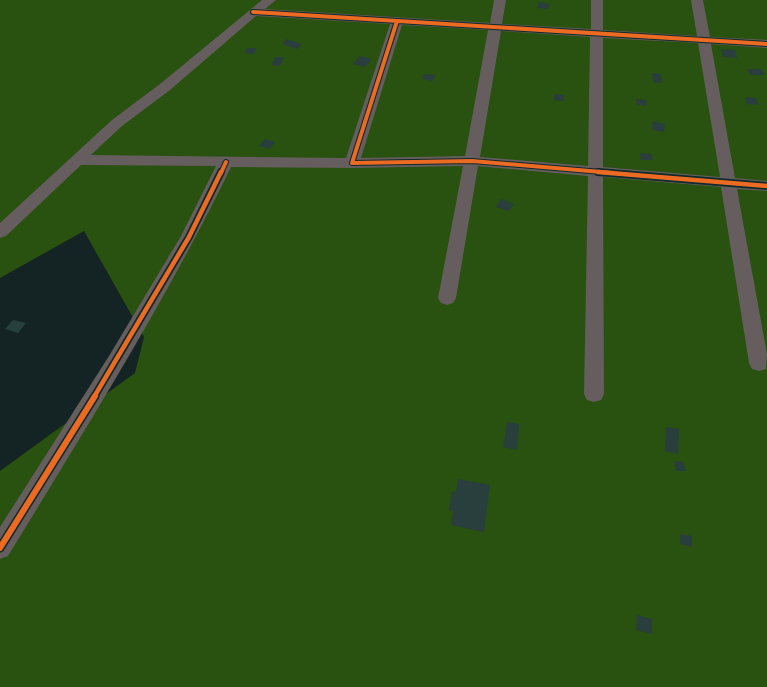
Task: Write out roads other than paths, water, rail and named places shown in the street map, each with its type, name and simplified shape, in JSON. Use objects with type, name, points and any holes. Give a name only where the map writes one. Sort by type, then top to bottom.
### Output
[{"type":"street","points":[[0,232],[117,123],[165,87],[253,12],[270,0]]},
{"type":"street","points":[[447,298],[500,0]]},
{"type":"street","points":[[594,394],[598,0]]},
{"type":"street","points":[[697,0],[702,39],[759,363]]},
{"type":"street","points":[[253,12],[767,44]]},
{"type":"street","points":[[352,163],[397,21]]},
{"type":"street","points":[[78,160],[352,163],[472,161],[596,170],[767,186]]},
{"type":"street","points":[[0,548],[116,362],[190,237],[226,162]]}]
